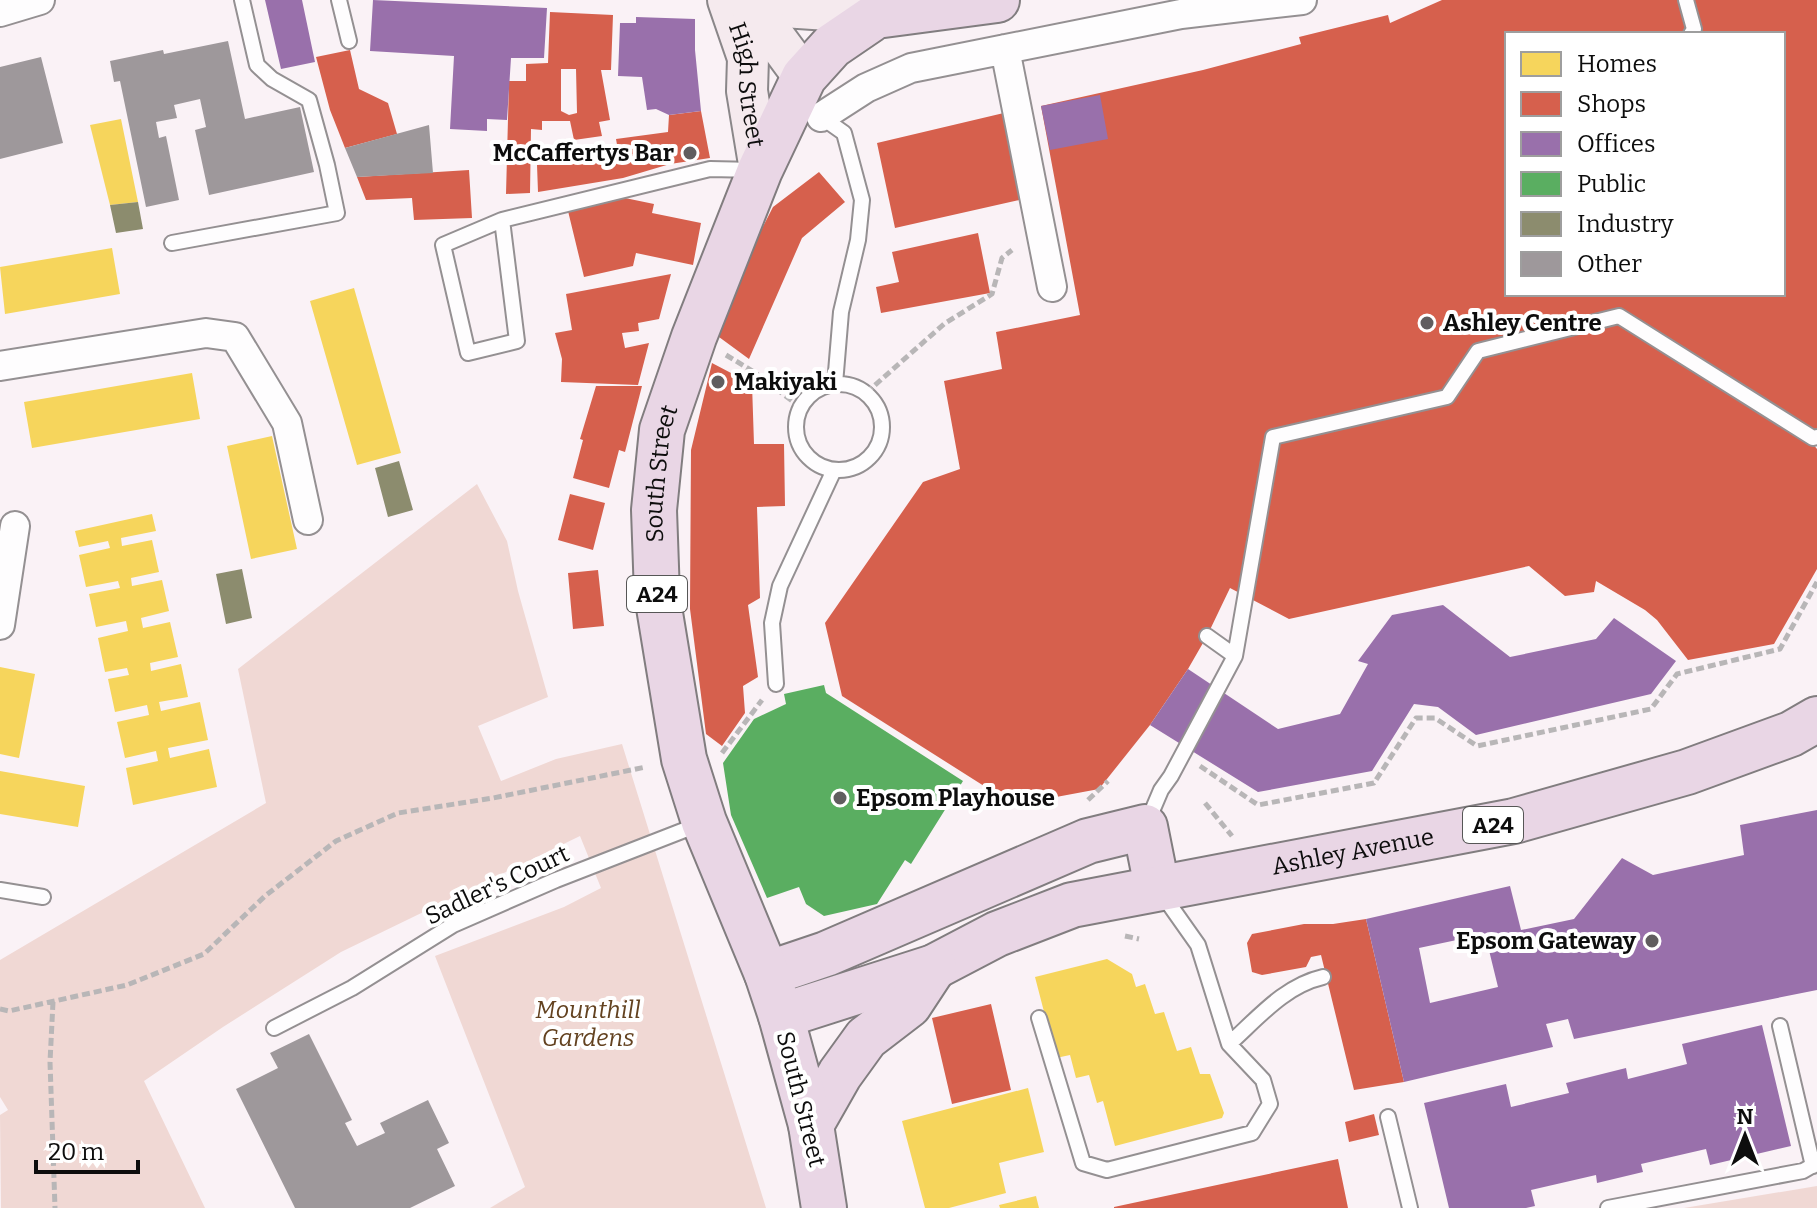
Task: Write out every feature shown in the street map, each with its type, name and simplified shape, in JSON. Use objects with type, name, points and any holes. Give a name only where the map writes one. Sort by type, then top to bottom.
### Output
[{"type":"highway","name":"A24","points":[[876,16],[997,0]]},
{"type":"highway","name":"South Street","points":[[824,1208],[811,1125],[781,1016],[767,974],[704,822],[684,759],[657,595],[654,510],[662,430],[694,337],[760,170],[806,101],[832,46],[876,16]]},
{"type":"highway","name":"Ashley Avenue","points":[[781,1016],[934,967],[997,934],[1072,905],[1514,821],[1687,772],[1791,734],[1817,719]]},
{"type":"highway","points":[[767,974],[826,954],[1088,841],[1145,827],[1157,887]]},
{"type":"highway","name":"Ashley Avenue","points":[[811,1125],[840,1074],[866,1038],[909,1005],[934,967]]},
{"type":"main road","points":[[735,1],[794,10],[841,10],[876,16]]},
{"type":"main road","points":[[735,1],[806,101]]},
{"type":"main road","name":"High Street","points":[[735,1],[748,58],[747,91],[760,170]]},
{"type":"street","points":[[0,12],[40,0]]},
{"type":"street","points":[[806,101],[866,88],[911,68],[1181,14],[1302,0]]},
{"type":"street","points":[[1005,49],[1052,287]]},
{"type":"street","points":[[0,366],[206,333],[235,337],[287,423],[308,520]]},
{"type":"street","points":[[8,631],[15,526]]},
{"type":"lane","points":[[172,243],[337,213],[309,100],[272,79],[257,65],[242,0]]},
{"type":"lane","points":[[339,0],[349,41]]},
{"type":"lane","points":[[1686,0],[1692,32]]},
{"type":"lane","points":[[806,101],[844,133],[862,200],[858,240],[841,312],[835,384]]},
{"type":"lane","points":[[502,220],[517,341],[468,353],[443,245],[502,220],[710,169],[760,170]]},
{"type":"lane","points":[[1145,827],[1161,790],[1235,656],[1273,437],[1447,397],[1478,351],[1619,316],[1813,438],[1817,437]]},
{"type":"lane","points":[[835,384],[857,387],[866,393],[876,403],[882,430],[872,456],[861,464],[834,470],[820,466],[809,458],[796,434],[800,407],[821,387],[835,384]]},
{"type":"lane","points":[[776,684],[772,623],[780,586],[834,470]]},
{"type":"lane","points":[[1207,636],[1235,656]]},
{"type":"lane","name":"Sadler's Court","points":[[274,1028],[352,988],[453,925],[556,880],[704,822]]},
{"type":"lane","points":[[1039,1018],[1083,1163],[1107,1170],[1252,1133],[1270,1104],[1263,1080],[1229,1044],[1198,945],[1157,887]]},
{"type":"lane","points":[[0,890],[43,897]]},
{"type":"lane","points":[[1229,1044],[1288,991],[1304,981],[1323,977]]},
{"type":"lane","points":[[1608,1208],[1803,1171],[1815,1164],[1780,1026]]},
{"type":"lane","points":[[1388,1117],[1410,1208]]},
{"type":"path","points":[[866,393],[944,324],[992,294],[1002,258],[1040,228]]},
{"type":"path","points":[[694,337],[754,372],[800,407]]},
{"type":"path","points":[[1183,755],[1258,805],[1374,783],[1416,718],[1435,718],[1477,746],[1651,709],[1677,674],[1780,649],[1817,582]]},
{"type":"path","points":[[0,1009],[9,1011],[127,985],[204,954],[265,896],[336,841],[398,813],[722,754],[747,717],[776,684]]},
{"type":"path","points":[[1205,803],[1237,841]]},
{"type":"path","points":[[53,1002],[50,1062],[55,1208]]},
{"type":"green space","name":"Mounthill Gardens","points":[[477,484],[507,541],[548,697],[478,726],[501,781],[556,759],[622,744],[766,1208],[490,1208],[525,1187],[435,956],[564,907],[601,888],[580,836],[341,952],[144,1081],[205,1208],[1,1208],[0,1115],[8,1110],[0,1097],[0,960],[266,803],[238,669]]},
{"type":"green space","points":[[1817,1186],[1817,1208],[1684,1208]]},
{"type":"building: Homes","points":[[121,119],[138,202],[110,205],[90,125]]},
{"type":"building: Homes","points":[[112,248],[120,294],[5,314],[0,267]]},
{"type":"building: Homes","points":[[354,288],[401,453],[357,465],[310,301]]},
{"type":"building: Homes","points":[[192,373],[200,419],[32,448],[24,402]]},
{"type":"building: Homes","points":[[272,436],[297,549],[251,559],[227,446]]},
{"type":"building: Homes","points":[[152,514],[156,531],[121,538],[122,546],[152,540],[159,572],[131,578],[132,586],[162,580],[169,611],[141,618],[143,628],[170,622],[178,657],[150,663],[151,671],[181,664],[188,697],[159,702],[161,711],[200,702],[208,740],[168,748],[170,758],[209,749],[217,787],[133,805],[126,768],[158,761],[156,751],[125,758],[117,722],[149,715],[147,705],[115,712],[108,679],[129,675],[127,668],[105,672],[98,638],[128,631],[126,621],[96,627],[89,594],[120,588],[118,581],[86,587],[79,555],[110,548],[108,541],[79,547],[75,531]]},
{"type":"building: Homes","points":[[0,667],[35,674],[19,758],[0,754]]},
{"type":"building: Homes","points":[[0,771],[85,786],[78,827],[0,814]]},
{"type":"building: Homes","points":[[1107,959],[1132,974],[1136,987],[1145,984],[1155,1014],[1164,1012],[1177,1051],[1191,1047],[1200,1074],[1210,1074],[1224,1113],[1222,1118],[1115,1146],[1103,1101],[1097,1103],[1089,1075],[1076,1078],[1070,1055],[1056,1058],[1035,977]]},
{"type":"building: Homes","points":[[1028,1088],[1044,1152],[999,1163],[1006,1193],[949,1208],[925,1208],[902,1121]]},
{"type":"building: Homes","points":[[1036,1196],[1039,1208],[1000,1208],[999,1205]]},
{"type":"building: Shops","name":"Ashley Centre","points":[[1442,0],[1817,0],[1817,432],[1812,443],[1817,449],[1817,569],[1774,644],[1688,660],[1657,620],[1596,581],[1594,592],[1565,596],[1529,566],[1289,619],[1230,588],[1188,669],[1150,725],[1099,789],[1014,805],[842,696],[825,623],[923,482],[960,469],[944,381],[1002,369],[996,332],[1080,315],[1041,106],[1203,70],[1301,44],[1299,37],[1388,15],[1390,23]]},
{"type":"building: Shops","points":[[550,12],[613,15],[611,70],[601,70],[610,120],[599,122],[602,136],[574,140],[570,121],[542,121],[542,130],[531,129],[530,193],[506,194],[509,81],[526,81],[526,64],[548,63]],"holes":[[[561,69],[576,69],[577,113],[569,115],[561,111]]]},
{"type":"building: Shops","points":[[350,50],[359,89],[388,103],[397,134],[345,148],[330,110],[316,57]]},
{"type":"building: Shops","points":[[701,111],[710,158],[670,164],[623,178],[538,192],[537,165],[575,164],[619,156],[616,139],[668,132],[669,115]]},
{"type":"building: Shops","points":[[1008,112],[1028,198],[895,228],[877,143]]},
{"type":"building: Shops","points":[[469,170],[472,218],[414,220],[412,198],[366,200],[357,177]]},
{"type":"building: Shops","points":[[819,172],[845,202],[802,238],[749,359],[719,337],[747,258],[773,207]]},
{"type":"building: Shops","points":[[625,198],[654,204],[652,213],[701,223],[693,265],[636,253],[633,266],[584,277],[568,211]]},
{"type":"building: Shops","points":[[978,233],[990,293],[881,313],[876,287],[899,282],[892,252]]},
{"type":"building: Shops","points":[[671,274],[659,319],[638,323],[639,331],[622,333],[625,348],[649,343],[638,385],[561,382],[562,359],[555,333],[572,330],[566,294]]},
{"type":"building: Shops","points":[[712,363],[752,384],[754,444],[784,444],[785,506],[757,507],[760,598],[748,605],[758,677],[743,686],[745,713],[722,746],[706,734],[690,609],[691,450]]},
{"type":"building: Shops","points":[[596,386],[642,386],[625,452],[619,450],[609,488],[573,478],[583,440],[580,439]]},
{"type":"building: Shops","points":[[570,494],[605,503],[593,550],[558,540]]},
{"type":"building: Shops","points":[[598,570],[604,626],[573,629],[568,573]]},
{"type":"building: Shops","points":[[1366,919],[1404,1082],[1354,1090],[1321,955],[1311,957],[1306,967],[1262,975],[1252,972],[1247,943],[1252,934],[1304,924]]},
{"type":"building: Shops","points":[[991,1004],[1011,1090],[952,1104],[932,1018]]},
{"type":"building: Shops","points":[[1374,1114],[1379,1135],[1349,1142],[1345,1122]]},
{"type":"building: Shops","points":[[1338,1159],[1348,1208],[1114,1208],[1114,1207]]},
{"type":"building: Offices","points":[[265,0],[302,0],[315,62],[281,69]]},
{"type":"building: Offices","points":[[373,0],[547,8],[544,58],[511,58],[507,120],[487,119],[487,131],[450,129],[454,56],[370,51]]},
{"type":"building: Offices","points":[[636,17],[695,19],[701,111],[669,115],[656,109],[647,110],[642,77],[618,76],[620,23],[636,23]]},
{"type":"building: Offices","points":[[1100,95],[1108,139],[1050,150],[1041,106]]},
{"type":"building: Offices","points":[[1443,605],[1510,657],[1596,639],[1614,618],[1676,661],[1651,694],[1476,735],[1438,707],[1414,704],[1372,771],[1258,792],[1150,725],[1188,669],[1278,729],[1340,714],[1368,664],[1358,661],[1392,615]]},
{"type":"building: Offices","name":"Epsom Gateway","points":[[1817,810],[1817,990],[1574,1039],[1568,1019],[1546,1024],[1553,1047],[1404,1082],[1366,919],[1510,886],[1521,930],[1574,919],[1622,858],[1653,875],[1744,855],[1740,825]],"holes":[[[1485,934],[1498,987],[1430,1003],[1419,948]]]},
{"type":"building: Offices","points":[[1762,1025],[1791,1146],[1710,1165],[1706,1149],[1641,1164],[1643,1172],[1597,1183],[1596,1175],[1531,1190],[1535,1206],[1526,1208],[1449,1208],[1424,1103],[1506,1084],[1511,1107],[1569,1093],[1566,1083],[1626,1068],[1628,1079],[1687,1064],[1682,1044]]},
{"type":"building: Public","name":"Epsom Playhouse","points":[[824,685],[826,693],[963,781],[911,864],[905,860],[877,904],[824,916],[806,904],[799,887],[767,898],[731,815],[723,763],[754,719],[786,704],[784,694]]},
{"type":"building: Industry","points":[[138,202],[143,229],[116,233],[110,205]]},
{"type":"building: Industry","points":[[399,461],[413,510],[388,517],[375,468]]},
{"type":"building: Industry","points":[[242,569],[252,618],[226,624],[216,574]]},
{"type":"building: Other","points":[[228,41],[245,119],[300,107],[314,172],[209,195],[195,130],[206,127],[200,99],[174,105],[177,118],[156,122],[159,138],[166,136],[179,200],[146,207],[120,81],[114,82],[110,61]]},
{"type":"building: Other","points":[[41,57],[63,143],[0,159],[0,67]]},
{"type":"building: Other","points":[[429,125],[433,173],[357,177],[345,148]]},
{"type":"building: Other","points":[[309,1034],[352,1120],[345,1123],[357,1146],[385,1133],[380,1123],[428,1100],[449,1143],[437,1149],[455,1186],[410,1208],[295,1208],[236,1089],[278,1068],[270,1053]]},
{"type":"place","name":"McCaffertys Bar","points":[[690,153]]},
{"type":"place","name":"Ashley Centre","points":[[1427,323]]},
{"type":"place","name":"Makiyaki","points":[[718,382]]},
{"type":"place","name":"Epsom Playhouse","points":[[840,798]]},
{"type":"place","name":"Epsom Gateway","points":[[1652,941]]}]
